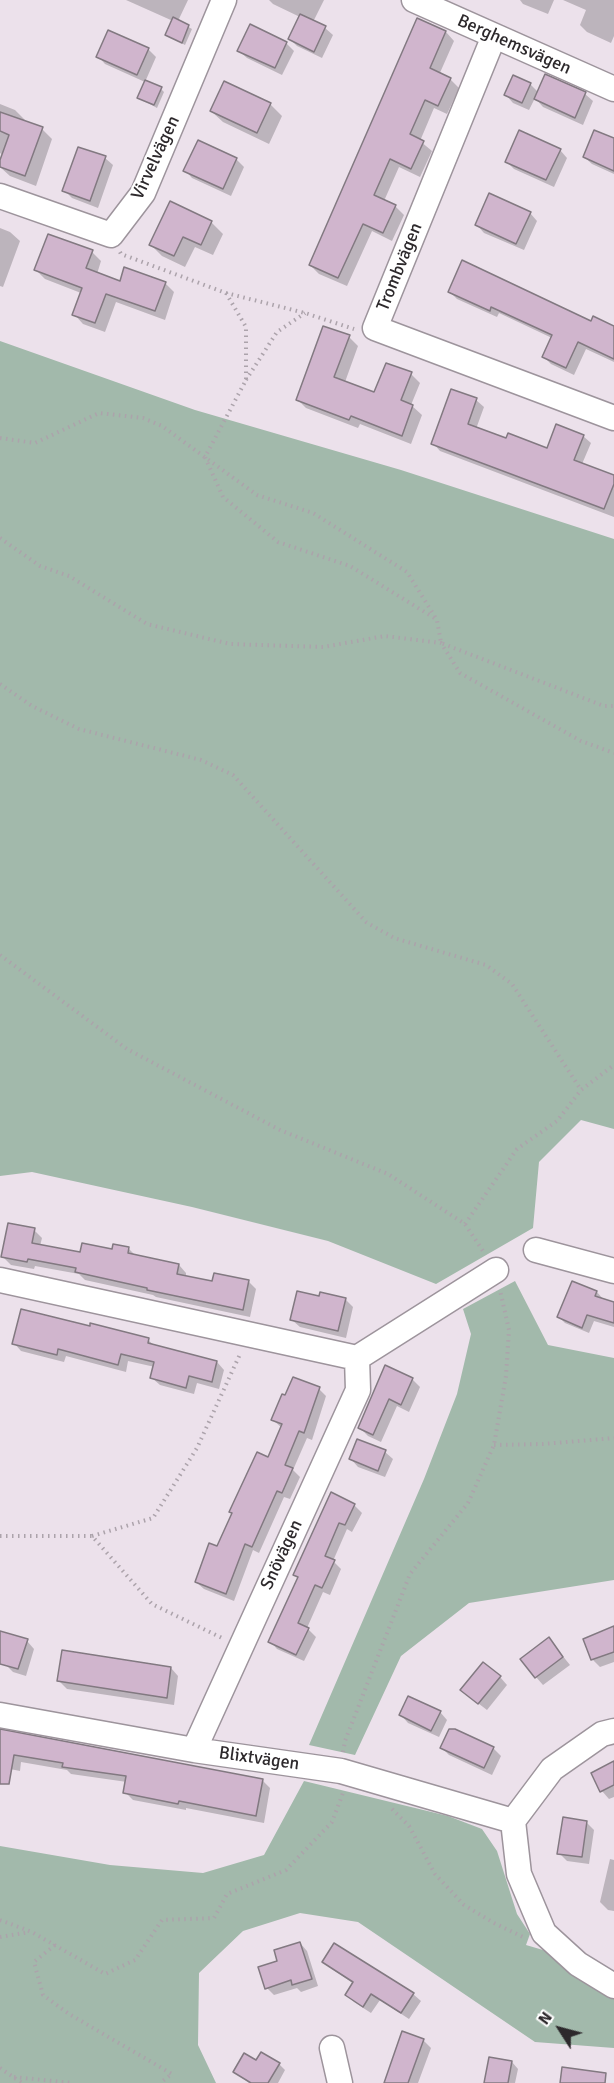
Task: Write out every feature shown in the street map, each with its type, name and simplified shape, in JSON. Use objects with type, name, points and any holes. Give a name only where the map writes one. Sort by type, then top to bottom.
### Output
[{"type":"street","name":"Virvelvägen","points":[[111,235],[143,193],[224,0]]},
{"type":"street","name":"Berghemsvägen","points":[[414,0],[614,89]]},
{"type":"street","name":"Trombvägen","points":[[494,36],[375,328],[614,418]]},
{"type":"street","points":[[0,196],[111,235]]},
{"type":"street","points":[[536,1250],[614,1271]]},
{"type":"street","points":[[0,1280],[357,1358],[496,1270]]},
{"type":"street","name":"Snövägen","points":[[194,1750],[358,1390],[357,1358]]},
{"type":"street","name":"Blixtvägen","points":[[0,1714],[194,1750],[346,1772],[513,1821]]},
{"type":"street","points":[[614,1731],[602,1734],[552,1768],[513,1821],[519,1874],[544,1934],[578,1964],[614,1986]]},
{"type":"street","points":[[332,2048],[340,2083]]},
{"type":"path","points":[[111,235],[121,254],[226,293],[305,313],[355,330],[375,328]]},
{"type":"path","points":[[226,293],[246,327],[246,380]]},
{"type":"path","points":[[205,457],[246,380],[277,332],[305,313]]},
{"type":"path","points":[[0,438],[35,443],[99,413],[143,418],[162,426],[257,495],[313,513],[407,572],[437,620],[441,644],[460,673],[581,741],[614,753]]},
{"type":"path","points":[[205,457],[223,497],[278,542],[350,566],[437,620]]},
{"type":"path","points":[[0,538],[40,566],[69,576],[147,624],[230,644],[323,647],[386,636],[441,644],[604,706],[614,706]]},
{"type":"path","points":[[0,684],[32,706],[79,729],[201,760],[233,774],[366,922],[394,938],[486,965],[512,984],[581,1090]]},
{"type":"path","points":[[0,955],[127,1049],[280,1131],[388,1174],[465,1224],[496,1270],[509,1330],[506,1376],[494,1445],[468,1503],[410,1574],[345,1741],[346,1772],[332,1822],[286,1870],[227,1894],[214,1918],[162,1920],[135,1960],[105,1974],[32,1932],[0,1920]]},
{"type":"path","points":[[465,1224],[517,1149],[557,1121],[581,1090],[614,1065]]},
{"type":"path","points":[[0,1536],[92,1536],[153,1518],[197,1448],[250,1334]]},
{"type":"path","points":[[494,1445],[543,1444],[614,1438]]},
{"type":"path","points":[[92,1536],[152,1604],[240,1647]]},
{"type":"path","points":[[387,1804],[409,1826],[435,1874],[464,1905],[524,1937],[538,1938],[544,1934]]},
{"type":"path","points":[[0,1936],[32,1932]]},
{"type":"path","points":[[55,1945],[34,1962],[43,1995],[69,2014],[172,2074],[160,2083]]},
{"type":"path","points":[[0,2068],[22,2083]]},
{"type":"path","points":[[14,2077],[72,2083]]},
{"type":"green space","points":[[0,341],[195,410],[401,470],[614,539],[614,1129],[581,1120],[539,1162],[533,1228],[436,1284],[328,1241],[192,1207],[32,1172],[0,1176]]},
{"type":"green space","points":[[515,1281],[548,1345],[614,1358],[614,1580],[469,1603],[401,1656],[355,1755],[309,1745],[424,1479],[457,1394],[471,1334],[463,1309]]},
{"type":"green space","points":[[304,1781],[448,1816],[482,1829],[497,1851],[517,1914],[530,1934],[526,1945],[543,1950],[614,1994],[614,2048],[535,2042],[358,1922],[300,1913],[243,1931],[199,1973],[198,2045],[216,2083],[0,2083],[0,1846],[110,1865],[203,1873],[264,1855]]},
{"type":"building","points":[[300,14],[326,26],[314,52],[288,39]]},
{"type":"building","points":[[173,17],[189,25],[182,43],[165,35]]},
{"type":"building","points":[[417,18],[446,31],[430,68],[451,78],[438,106],[425,100],[410,134],[424,141],[411,169],[390,159],[374,195],[396,205],[383,233],[363,224],[338,278],[309,265]]},
{"type":"building","points":[[250,24],[287,42],[275,68],[237,51]]},
{"type":"building","points":[[108,30],[149,48],[137,75],[96,57]]},
{"type":"building","points":[[545,74],[586,92],[575,118],[534,99]]},
{"type":"building","points":[[513,75],[531,83],[522,103],[504,95]]},
{"type":"building","points":[[145,80],[162,87],[154,105],[137,98]]},
{"type":"building","points":[[224,81],[271,103],[257,133],[210,111]]},
{"type":"building","points":[[0,112],[43,127],[25,176],[0,167],[0,160],[9,135],[0,131]]},
{"type":"building","points":[[519,130],[561,149],[546,180],[505,162]]},
{"type":"building","points":[[594,130],[614,138],[614,171],[583,157]]},
{"type":"building","points":[[198,140],[237,158],[223,189],[183,171]]},
{"type":"building","points":[[78,147],[106,156],[90,201],[62,191]]},
{"type":"building","points":[[489,193],[531,212],[516,244],[475,225]]},
{"type":"building","points":[[170,201],[212,221],[201,245],[183,237],[174,256],[149,245]]},
{"type":"building","points":[[48,234],[93,250],[86,268],[120,281],[124,267],[166,282],[155,311],[106,294],[95,323],[72,315],[82,288],[34,270]]},
{"type":"building","points":[[462,260],[591,321],[593,316],[614,326],[614,359],[578,342],[566,368],[542,357],[552,335],[491,307],[490,311],[448,292]]},
{"type":"building","points":[[323,326],[350,335],[334,377],[374,392],[386,363],[412,372],[401,400],[413,405],[402,436],[351,416],[349,420],[296,400]]},
{"type":"building","points":[[451,389],[477,398],[468,424],[506,438],[508,433],[547,448],[556,424],[584,435],[574,460],[614,475],[614,484],[604,509],[431,444]]},
{"type":"building","points":[[8,1223],[35,1228],[32,1243],[80,1252],[82,1243],[112,1249],[113,1244],[129,1247],[128,1253],[179,1264],[177,1274],[212,1281],[214,1273],[249,1280],[243,1310],[75,1272],[76,1268],[28,1259],[27,1262],[1,1257]]},
{"type":"building","points":[[572,1281],[597,1291],[595,1296],[614,1302],[614,1323],[587,1315],[582,1328],[557,1317]]},
{"type":"building","points":[[297,1291],[319,1296],[320,1292],[346,1298],[338,1331],[290,1320]]},
{"type":"building","points":[[21,1309],[149,1338],[148,1343],[217,1361],[212,1382],[189,1376],[186,1388],[150,1378],[154,1362],[121,1354],[118,1365],[58,1349],[57,1355],[12,1344]]},
{"type":"building","points":[[385,1365],[413,1378],[401,1405],[389,1399],[373,1435],[358,1428]]},
{"type":"building","points":[[293,1377],[320,1387],[304,1433],[299,1431],[285,1465],[293,1468],[282,1493],[277,1491],[252,1547],[245,1544],[226,1594],[195,1582],[209,1543],[217,1546],[232,1513],[229,1512],[257,1452],[268,1457],[282,1424],[271,1420],[282,1394],[285,1395]]},
{"type":"building","points":[[357,1439],[386,1450],[378,1471],[349,1459]]},
{"type":"building","points":[[331,1492],[355,1504],[345,1525],[339,1523],[325,1556],[335,1560],[322,1588],[315,1585],[298,1623],[309,1628],[296,1655],[268,1642],[298,1577],[293,1575]]},
{"type":"building","points":[[614,1626],[614,1652],[591,1660],[583,1639]]},
{"type":"building","points":[[0,1631],[28,1639],[18,1669],[0,1664]]},
{"type":"building","points":[[549,1637],[563,1657],[535,1678],[520,1659]]},
{"type":"building","points":[[62,1650],[171,1667],[167,1698],[57,1681]]},
{"type":"building","points":[[483,1662],[501,1676],[478,1704],[460,1690]]},
{"type":"building","points":[[408,1696],[441,1711],[431,1731],[399,1715]]},
{"type":"building","points":[[0,1729],[263,1779],[256,1816],[123,1793],[126,1776],[62,1767],[63,1763],[14,1755],[9,1784],[0,1784]]},
{"type":"building","points":[[449,1729],[455,1729],[494,1747],[484,1768],[440,1748]]},
{"type":"building","points":[[614,1761],[614,1785],[600,1792],[591,1773]]},
{"type":"building","points":[[563,1817],[587,1821],[582,1857],[557,1854]]},
{"type":"building","points":[[300,1942],[312,1979],[292,1985],[291,1980],[265,1989],[258,1967],[277,1961],[274,1950]]},
{"type":"building","points":[[334,1943],[414,1993],[401,2013],[371,1994],[363,2007],[345,1995],[353,1982],[322,1962]]},
{"type":"building","points":[[402,2031],[424,2039],[408,2083],[384,2083]]},
{"type":"building","points":[[261,2052],[280,2063],[268,2083],[251,2083],[233,2072],[244,2053],[256,2060]]},
{"type":"building","points":[[489,2057],[512,2061],[508,2083],[484,2083]]},
{"type":"building","points":[[562,2067],[606,2073],[605,2083],[560,2083]]}]
